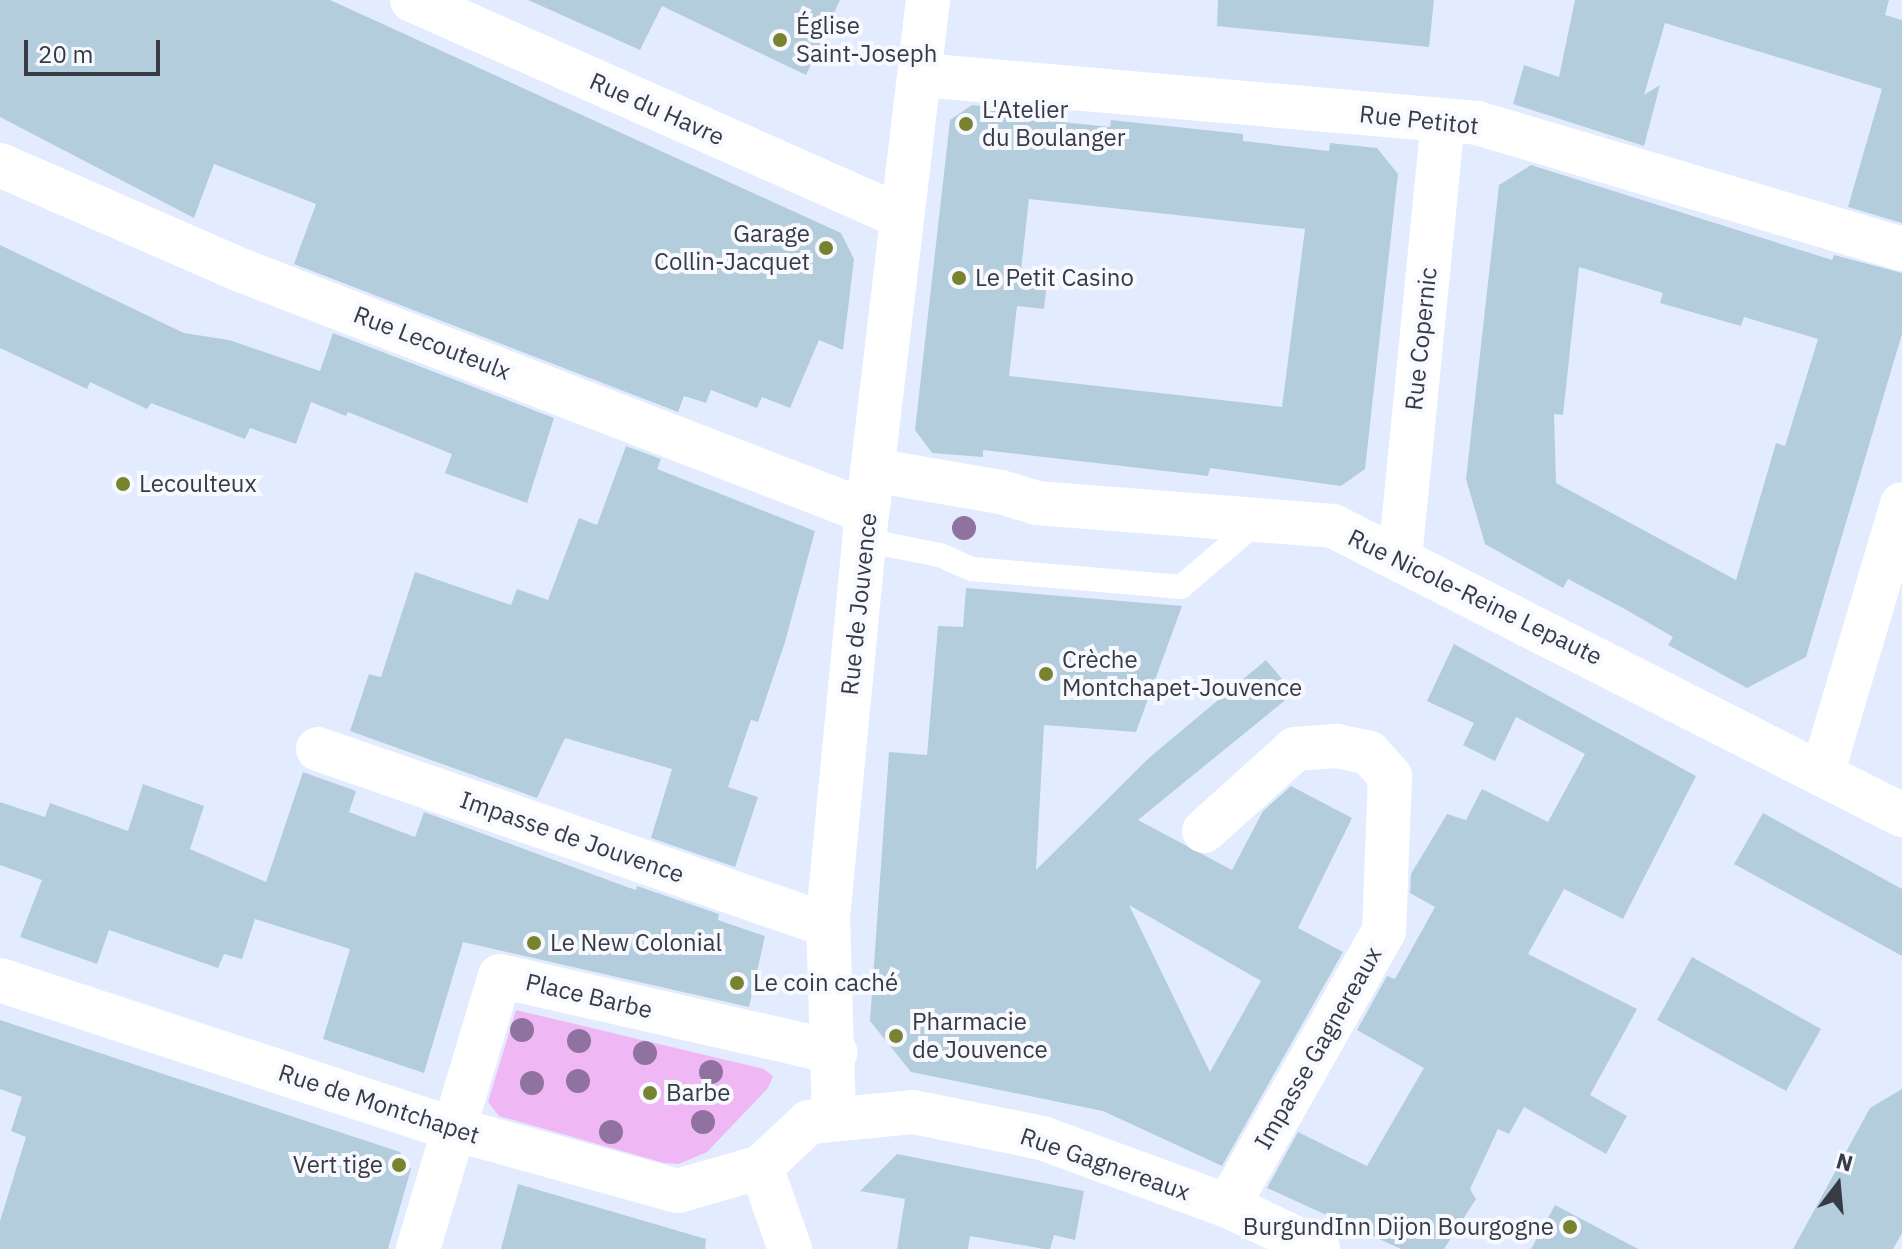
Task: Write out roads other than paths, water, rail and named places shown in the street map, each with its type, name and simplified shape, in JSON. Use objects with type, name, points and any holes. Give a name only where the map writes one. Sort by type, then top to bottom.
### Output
[{"type":"street","name":"Rue du Havre","points":[[412,0],[902,217]]},
{"type":"street","name":"Rue de Jouvence","points":[[834,1119],[835,1052],[827,925],[869,504],[928,0]]},
{"type":"street","name":"Rue Petitot","points":[[921,75],[1477,123],[1902,249]]},
{"type":"street","name":"Rue Copernic","points":[[1400,558],[1443,121]]},
{"type":"street","name":"Rue Lecouteulx","points":[[0,165],[243,271],[849,505],[869,504]]},
{"type":"street","name":"Rue Nicole-Reine Lepaute","points":[[869,504],[1001,492],[1036,503],[1333,526],[1823,771],[1902,815]]},
{"type":"street","points":[[1823,771],[1902,504]]},
{"type":"street","name":"Impasse Gagnereaux","points":[[1204,831],[1295,749],[1337,746],[1369,753],[1390,776],[1384,931],[1228,1206]]},
{"type":"street","name":"Impasse de Jouvence","points":[[318,749],[827,925]]},
{"type":"street","name":"Place Barbe","points":[[454,1129],[500,976],[835,1052]]},
{"type":"street","name":"Rue de Montchapet","points":[[0,980],[454,1129],[678,1191],[761,1167]]},
{"type":"street","name":"Rue Gagnereaux","points":[[834,1119],[913,1112],[1042,1138],[1228,1206],[1318,1249]]},
{"type":"street","points":[[790,1249],[761,1167],[809,1122],[834,1119]]},
{"type":"street","points":[[418,1249],[454,1129]]},
{"type":"lane","points":[[869,504],[940,555],[972,569],[1181,587],[1258,521]]},
{"type":"place","name":"Église Saint-Joseph","points":[[780,40]]},
{"type":"place","name":"L'Atelier du Boulanger","points":[[966,124]]},
{"type":"place","name":"Garage Collin-Jacquet","points":[[826,248]]},
{"type":"place","name":"Le Petit Casino","points":[[959,278]]},
{"type":"place","name":"Lecoulteux","points":[[123,484]]},
{"type":"place","name":"Crèche Montchapet-Jouvence","points":[[1046,674]]},
{"type":"place","name":"Le New Colonial","points":[[534,943]]},
{"type":"place","name":"Le coin caché","points":[[737,983]]},
{"type":"place","name":"Pharmacie de Jouvence","points":[[896,1036]]},
{"type":"place","name":"Barbe","points":[[650,1093]]},
{"type":"place","name":"Vert tige","points":[[399,1165]]},
{"type":"place","name":"BurgundInn Dijon Bourgogne","points":[[1570,1227]]}]
